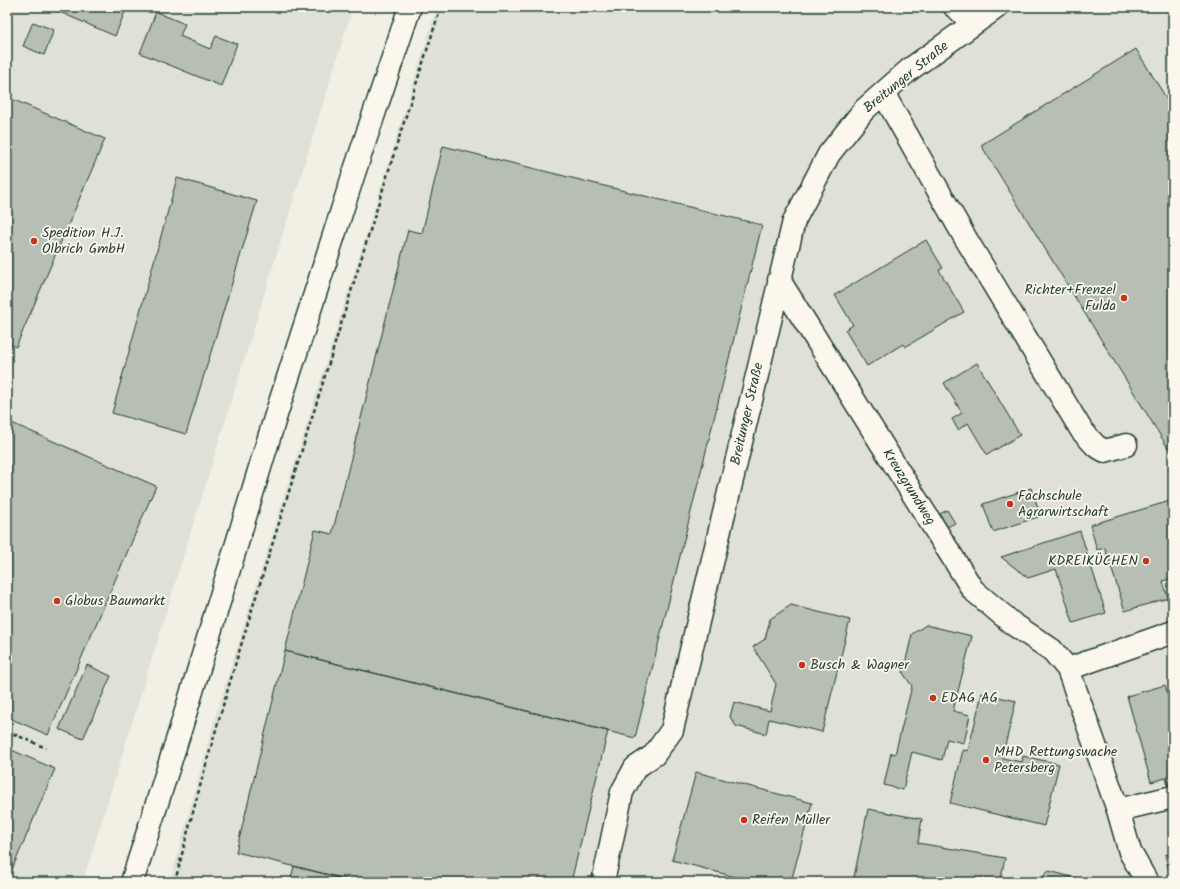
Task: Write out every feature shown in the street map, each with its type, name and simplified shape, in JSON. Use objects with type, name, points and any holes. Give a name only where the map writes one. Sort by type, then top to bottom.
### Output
[{"type":"street","points":[[132,882],[179,734],[275,418],[354,173],[410,7]]},
{"type":"street","points":[[955,7],[973,24]]},
{"type":"street","name":"Breitunger Straße","points":[[605,881],[622,792],[635,768],[654,755],[672,730],[794,221],[829,154],[864,110],[909,70],[997,7]]},
{"type":"street","points":[[883,93],[963,234],[1082,431],[1096,446],[1105,451],[1126,445]]},
{"type":"street","name":"Kreuzgrundweg","points":[[779,280],[973,590],[1013,624],[1052,650],[1068,669],[1118,810],[1130,852],[1147,882]]},
{"type":"street","points":[[1068,669],[1173,632]]},
{"type":"street","points":[[1118,810],[1173,797]]},
{"type":"path","points":[[175,882],[245,630],[405,117],[441,7]]},
{"type":"path","points":[[7,731],[46,748]]},
{"type":"shaded area","points":[[7,7],[353,7],[83,882],[7,882]]},
{"type":"shaded area","points":[[437,7],[1173,7],[1173,882],[170,882],[213,724]]},
{"type":"building","points":[[48,7],[127,7],[115,36]]},
{"type":"building","points":[[156,12],[185,24],[180,36],[210,49],[216,36],[237,44],[221,86],[140,53]]},
{"type":"building","points":[[33,22],[54,30],[44,55],[23,46]]},
{"type":"building","name":"Richter+Frenzel Fulda","points":[[1136,49],[1173,109],[1173,452],[1171,453],[981,145]]},
{"type":"building","name":"Spedition H.J. Olbrich GmbH","points":[[7,97],[105,139],[16,347],[7,343]]},
{"type":"building","points":[[443,146],[762,225],[635,738],[285,651],[315,530],[332,534],[408,230],[422,233]]},
{"type":"building","points":[[177,178],[257,201],[186,434],[112,413]]},
{"type":"building","points":[[926,240],[943,268],[939,270],[964,312],[905,347],[903,344],[867,366],[845,330],[853,325],[835,295]]},
{"type":"building","points":[[977,363],[1020,435],[987,455],[968,423],[958,430],[952,419],[962,413],[944,383]]},
{"type":"building","name":"Globus Baumarkt","points":[[7,421],[156,486],[48,735],[7,717]]},
{"type":"building","points":[[1031,488],[1041,516],[993,532],[983,504]]},
{"type":"building","points":[[1173,500],[1173,578],[1163,581],[1168,598],[1125,611],[1105,548],[1097,550],[1090,525]]},
{"type":"building","points":[[947,510],[955,523],[947,527],[940,514]]},
{"type":"building","points":[[1080,531],[1106,613],[1073,623],[1056,569],[1028,578],[1001,557]]},
{"type":"building","name":"Busch & Wagner","points":[[791,605],[850,620],[822,732],[769,719],[766,734],[736,726],[730,717],[734,702],[770,711],[776,684],[753,647],[765,639],[770,619]]},
{"type":"building","name":"EDAG AG","points":[[926,625],[972,636],[953,711],[970,715],[964,743],[947,739],[942,760],[912,752],[903,790],[884,785],[891,753],[895,754],[912,686],[903,673],[912,634]]},
{"type":"building","points":[[285,651],[608,731],[571,882],[357,882],[236,852]]},
{"type":"building","points":[[87,665],[111,676],[83,739],[59,729]]},
{"type":"building","points":[[1165,685],[1173,712],[1173,784],[1168,785],[1166,778],[1151,782],[1127,696]]},
{"type":"building","name":"MHD Rettungswache Petersberg","points":[[982,693],[1016,701],[1002,758],[1022,762],[1023,756],[1059,764],[1044,826],[950,803],[963,750],[968,751]]},
{"type":"building","points":[[7,748],[55,769],[7,881]]},
{"type":"building","points":[[696,772],[812,803],[791,882],[754,882],[672,860]]},
{"type":"building","points":[[868,809],[922,819],[918,843],[1005,858],[1000,882],[853,882]]},
{"type":"building","points":[[1173,853],[1173,882],[1172,882],[1165,855]]},
{"type":"building","points":[[294,866],[357,882],[290,882]]},
{"type":"building","points":[[1049,871],[1076,878],[1078,882],[1042,882],[1044,875]]},
{"type":"place","name":"Spedition H.J. Olbrich GmbH","points":[[34,241]]},
{"type":"place","name":"Richter+Frenzel Fulda","points":[[1124,298]]},
{"type":"place","name":"Fachschule Agrarwirtschaft","points":[[1010,504]]},
{"type":"place","name":"KDREIKÜCHEN","points":[[1146,561]]},
{"type":"place","name":"Globus Baumarkt","points":[[57,601]]},
{"type":"place","name":"Busch & Wagner","points":[[802,665]]},
{"type":"place","name":"EDAG AG","points":[[933,698]]},
{"type":"place","name":"MHD Rettungswache Petersberg","points":[[986,760]]},
{"type":"place","name":"Reifen Müller","points":[[744,820]]}]
